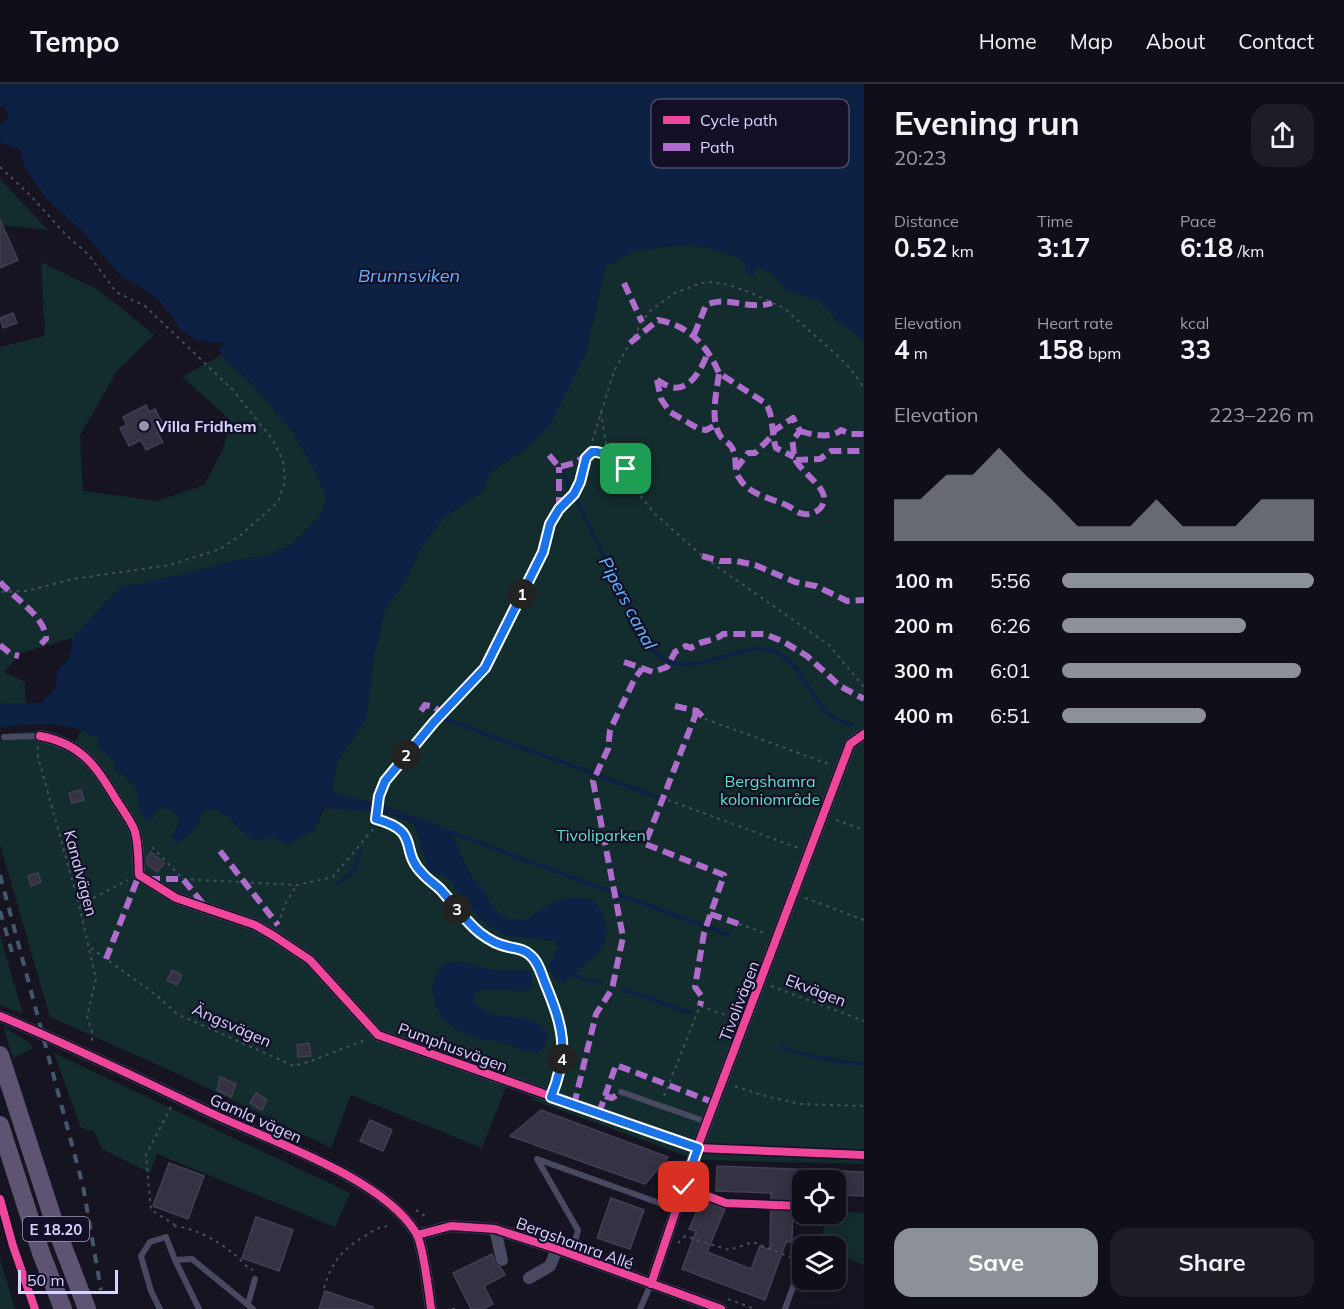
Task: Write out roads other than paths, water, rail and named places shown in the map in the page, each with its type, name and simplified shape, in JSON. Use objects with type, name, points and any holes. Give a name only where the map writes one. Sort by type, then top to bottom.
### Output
[{"type":"main road","name":"E 18.20","points":[[0,1055],[56,1228],[87,1309]]},
{"type":"main road","name":"E 18.20","points":[[0,1125],[41,1253],[63,1309]]},
{"type":"street","name":"Tivolivägen","points":[[651,1284],[707,1122],[840,769],[850,744],[864,734]]},
{"type":"street","name":"Pumphusvägen","points":[[40,736],[60,740],[85,756],[106,782],[135,830],[139,875],[176,898],[255,925],[310,960],[378,1035],[698,1148]]},
{"type":"street","name":"Gamla vägen","points":[[0,1016],[93,1056],[213,1114],[323,1163],[377,1193],[393,1206],[417,1235],[431,1309]]},
{"type":"street","name":"Bergshamra Allé","points":[[417,1235],[451,1226],[495,1228],[721,1309]]},
{"type":"street","points":[[495,1228],[502,1260]]},
{"type":"street","points":[[529,1278],[550,1266],[557,1249]]},
{"type":"lane","points":[[4,737],[40,736]]},
{"type":"lane","points":[[621,1092],[707,1122]]},
{"type":"lane","points":[[572,1254],[578,1230],[537,1159],[676,1209]]},
{"type":"lane","points":[[160,1309],[151,1291],[141,1256],[150,1242],[166,1237],[199,1309]]},
{"type":"lane","points":[[176,1260],[192,1259],[250,1306],[255,1280]]},
{"type":"lane","points":[[640,1309],[651,1284]]},
{"type":"lane","points":[[785,1309],[792,1290]]},
{"type":"water","name":"Brunnsviken","points":[[0,84],[864,84],[864,340],[837,322],[830,311],[818,300],[786,290],[772,273],[758,267],[753,276],[745,272],[745,262],[718,250],[688,244],[634,251],[606,266],[585,355],[549,427],[524,450],[490,472],[483,491],[442,519],[423,545],[409,574],[385,610],[374,654],[366,719],[338,760],[332,792],[382,805],[437,824],[453,836],[472,877],[483,888],[491,904],[501,915],[512,920],[527,919],[556,900],[574,897],[593,899],[605,922],[605,941],[595,956],[563,983],[556,980],[548,967],[558,947],[554,941],[508,936],[480,919],[443,873],[436,875],[428,869],[414,824],[380,811],[323,808],[314,830],[287,845],[271,836],[256,842],[230,820],[228,815],[218,810],[203,811],[200,822],[194,830],[177,843],[172,835],[179,824],[178,815],[167,808],[156,810],[153,818],[147,821],[138,809],[138,790],[124,775],[116,771],[113,760],[98,747],[98,739],[88,733],[63,726],[37,724],[0,728],[0,704],[41,703],[56,688],[57,671],[69,657],[72,638],[120,588],[206,569],[222,563],[268,555],[293,544],[323,510],[326,496],[315,470],[293,433],[257,389],[221,355],[219,349],[224,345],[222,341],[217,343],[197,340],[180,329],[160,301],[122,277],[82,231],[46,198],[25,169],[20,150],[0,142],[0,125],[9,117],[5,106],[0,106]]},
{"type":"water","points":[[457,961],[494,970],[531,972],[532,988],[521,992],[509,989],[479,990],[474,995],[473,1001],[483,1010],[493,1014],[524,1018],[537,1023],[547,1036],[543,1049],[530,1052],[473,1036],[453,1027],[445,1020],[438,1011],[434,999],[433,983],[446,962]]},
{"type":"waterway","name":"Pipers canal","points":[[563,472],[641,633],[650,647],[660,656],[670,662],[692,664],[752,649],[764,649],[776,653],[786,658],[794,666],[827,713],[835,719],[852,725]]},
{"type":"waterway","points":[[442,718],[665,800]]},
{"type":"waterway","points":[[447,831],[729,935]]},
{"type":"waterway","points":[[338,884],[355,870],[360,851]]},
{"type":"waterway","points":[[571,974],[589,981],[600,981]]},
{"type":"waterway","points":[[622,989],[691,1013]]},
{"type":"waterway","points":[[782,1047],[822,1058],[864,1064]]},
{"type":"railway","points":[[0,875],[83,1186],[101,1290]]},
{"type":"railway","points":[[0,911],[12,952]]},
{"type":"place","name":"Villa Fridhem","points":[[144,426]]},
{"type":"park label","name":"Bergshamra koloniområde","points":[[770,790]]},
{"type":"park label","name":"Tivoliparken","points":[[601,835]]}]
